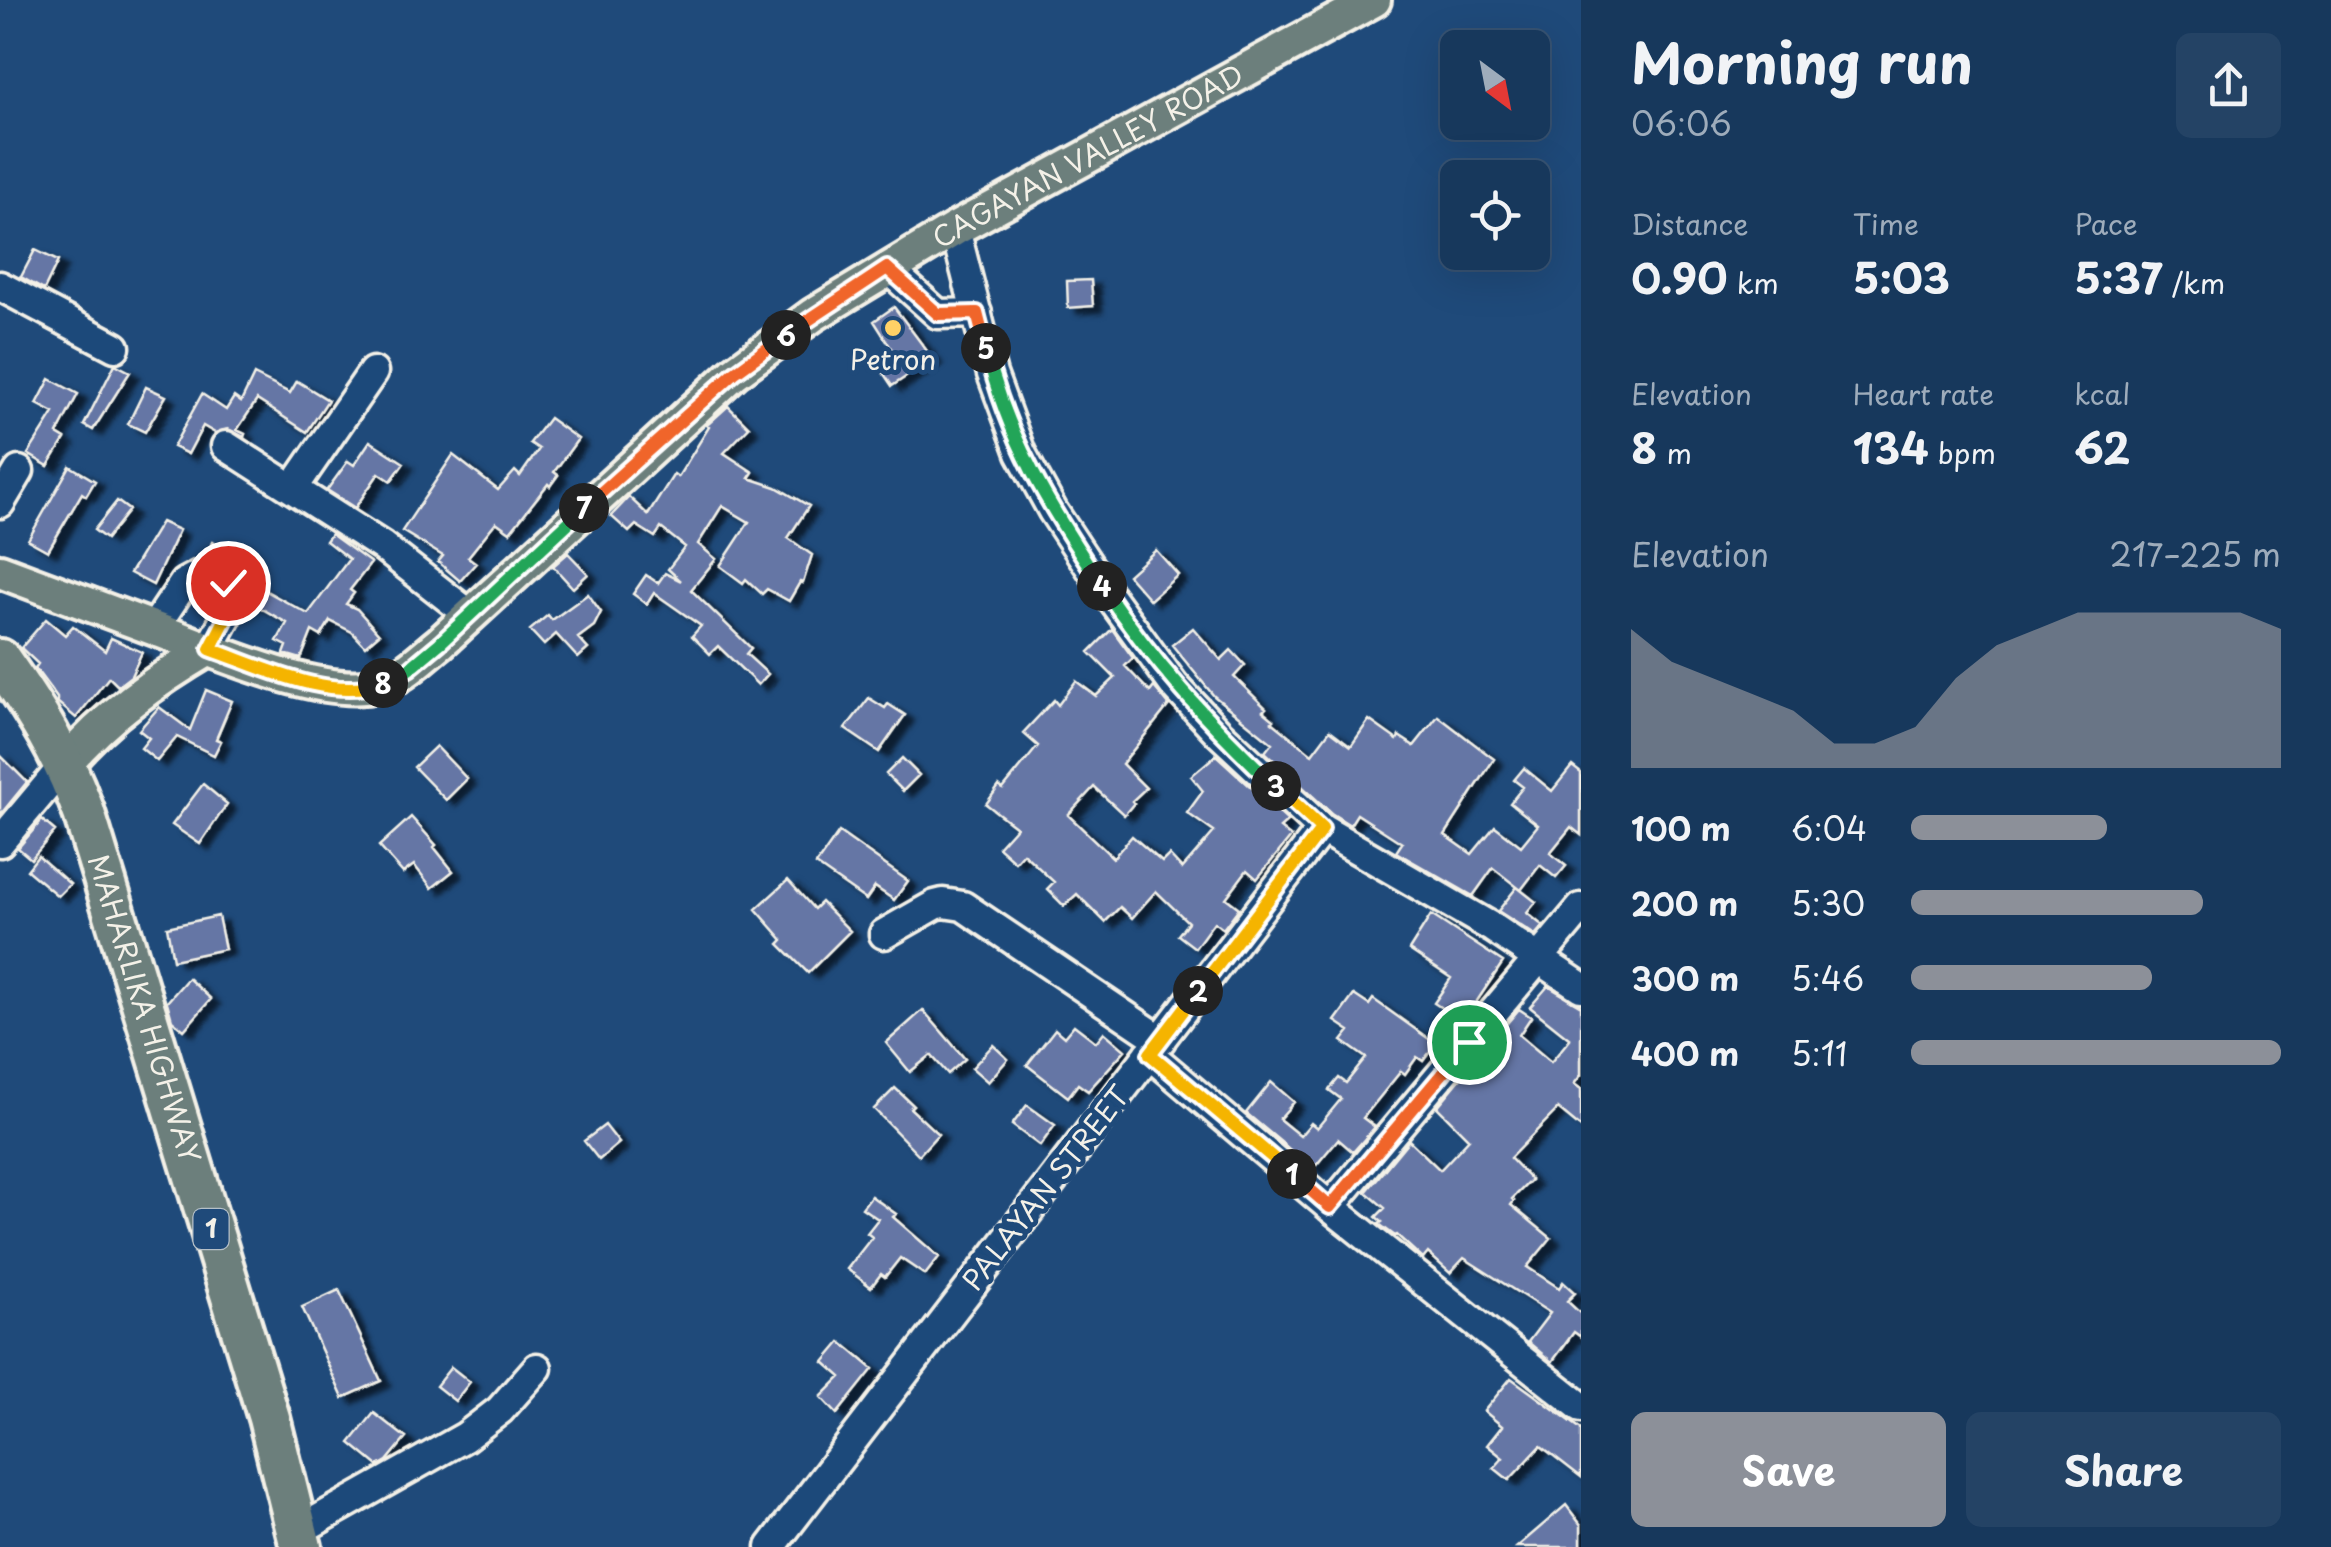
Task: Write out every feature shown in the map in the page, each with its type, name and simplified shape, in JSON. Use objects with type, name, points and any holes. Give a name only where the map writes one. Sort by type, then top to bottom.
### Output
[{"type":"highway","name":"MAHARLIKA HIGHWAY","points":[[0,660],[42,720],[66,764],[84,813],[269,1418],[300,1539]]},
{"type":"main road","name":"CAGAYAN VALLEY ROAD","points":[[0,572],[210,649],[316,683],[356,688],[380,685],[409,669],[734,373],[813,315],[955,229],[1374,0]]},
{"type":"main road","points":[[66,764],[127,702],[210,649]]},
{"type":"street","points":[[955,229],[992,374],[1021,453],[1105,590],[1174,685],[1219,733],[1322,829],[1492,928],[1581,986]]},
{"type":"street","points":[[887,268],[938,314],[977,313]]},
{"type":"street","points":[[0,286],[116,347]]},
{"type":"street","points":[[294,487],[372,372]]},
{"type":"street","points":[[226,446],[382,546],[470,615]]},
{"type":"street","points":[[0,503],[19,472]]},
{"type":"street","points":[[154,628],[184,583],[199,574]]},
{"type":"street","points":[[210,649],[234,603],[236,594],[228,583]]},
{"type":"street","points":[[0,842],[66,764]]},
{"type":"street","name":"PALAYAN STREET","points":[[770,1547],[1322,829]]},
{"type":"street","points":[[884,934],[935,905],[962,906],[1155,1047],[1330,1207],[1581,1407]]},
{"type":"street","points":[[1330,1207],[1581,908]]},
{"type":"street","points":[[300,1539],[465,1437],[500,1410],[537,1368]]},
{"type":"building","points":[[35,250],[58,261],[44,290],[21,277]]},
{"type":"building","points":[[1091,280],[1093,306],[1068,308],[1067,281]]},
{"type":"building","points":[[894,307],[933,359],[892,386],[878,365],[895,354],[874,321]]},
{"type":"building","points":[[115,364],[130,372],[93,430],[84,425]]},
{"type":"building","points":[[254,375],[290,393],[297,381],[328,400],[307,432],[257,400],[237,430],[244,437],[228,429],[215,433],[203,426],[188,454],[173,447],[202,394],[226,410],[234,397],[241,402]]},
{"type":"building","points":[[50,379],[78,394],[57,434],[65,439],[48,466],[28,454],[54,413],[37,404]]},
{"type":"building","points":[[146,387],[166,396],[145,432],[128,424]]},
{"type":"building","points":[[728,406],[749,427],[724,453],[753,472],[749,478],[776,487],[809,506],[788,538],[812,555],[803,583],[789,601],[767,589],[762,594],[746,579],[743,583],[720,566],[749,522],[722,506],[698,544],[716,559],[691,590],[751,648],[746,654],[768,674],[758,685],[718,646],[710,654],[692,636],[701,626],[654,593],[647,604],[633,594],[646,575],[658,583],[665,573],[681,581],[668,569],[685,547],[661,528],[655,537],[636,525],[629,532],[611,516],[629,497],[648,515],[674,474],[678,477],[707,425]]},
{"type":"building","points":[[549,418],[578,439],[554,472],[558,475],[550,486],[510,532],[496,522],[468,557],[476,563],[460,581],[438,562],[443,556],[402,531],[453,455],[498,490],[515,471],[520,476],[539,449],[530,443]]},
{"type":"building","points":[[370,441],[404,463],[391,481],[379,473],[355,508],[327,490],[348,461],[354,465]]},
{"type":"building","points":[[70,466],[95,481],[86,496],[82,493],[48,551],[28,540]]},
{"type":"building","points":[[117,501],[129,510],[106,539],[94,530]]},
{"type":"building","points":[[161,522],[179,530],[153,585],[130,573]]},
{"type":"building","points":[[331,534],[371,563],[350,590],[354,593],[346,604],[357,609],[379,634],[365,646],[352,632],[330,621],[321,636],[312,631],[301,659],[284,654],[287,646],[277,641],[287,623],[252,603],[252,594],[257,586],[308,614],[349,559],[326,541]]},
{"type":"building","points":[[212,542],[240,552],[234,567],[216,571],[205,559]]},
{"type":"building","points":[[1156,550],[1178,575],[1150,600],[1128,575]]},
{"type":"building","points":[[568,553],[588,574],[573,588],[553,566]]},
{"type":"building","points":[[588,594],[601,612],[594,626],[578,638],[588,649],[578,658],[556,634],[544,645],[530,630],[548,615],[552,620]]},
{"type":"building","points":[[46,619],[65,635],[73,626],[105,651],[111,638],[142,652],[131,676],[118,686],[109,677],[76,718],[57,702],[35,668],[38,664],[21,648]]},
{"type":"building","points":[[1193,628],[1221,660],[1231,650],[1245,665],[1234,677],[1266,708],[1263,711],[1272,722],[1312,754],[1330,730],[1351,746],[1369,720],[1397,740],[1399,736],[1414,746],[1438,716],[1494,759],[1445,835],[1472,854],[1495,826],[1521,846],[1538,825],[1510,803],[1523,787],[1514,780],[1524,768],[1552,791],[1572,766],[1581,773],[1581,835],[1571,827],[1550,853],[1566,866],[1556,878],[1540,865],[1521,890],[1493,868],[1473,896],[1396,852],[1402,843],[1357,814],[1350,825],[1331,813],[1265,752],[1272,743],[1214,696],[1172,645]]},
{"type":"building","points":[[1112,629],[1133,658],[1125,666],[1150,692],[1154,687],[1169,705],[1122,764],[1146,788],[1124,815],[1094,787],[1068,815],[1113,858],[1132,836],[1162,862],[1169,855],[1182,869],[1214,832],[1187,813],[1203,791],[1191,776],[1216,755],[1288,821],[1280,828],[1291,837],[1257,879],[1247,870],[1226,898],[1239,908],[1223,929],[1214,922],[1195,948],[1178,935],[1188,922],[1156,891],[1132,918],[1120,907],[1105,922],[1077,894],[1064,906],[1047,889],[1054,882],[1023,853],[1015,862],[998,847],[1016,827],[986,804],[1038,746],[1023,733],[1054,700],[1058,705],[1076,681],[1096,696],[1115,678],[1089,652]]},
{"type":"building","points":[[206,690],[232,701],[216,739],[221,741],[214,755],[177,737],[157,761],[141,748],[149,738],[139,730],[159,707],[190,730]]},
{"type":"building","points":[[869,698],[905,715],[879,752],[845,729]]},
{"type":"building","points":[[436,746],[467,779],[446,800],[414,767]]},
{"type":"building","points":[[0,755],[27,782],[0,815]]},
{"type":"building","points":[[902,758],[919,775],[903,791],[886,774]]},
{"type":"building","points":[[203,784],[227,804],[200,844],[172,825]]},
{"type":"building","points":[[411,817],[453,871],[432,888],[414,865],[403,873],[379,846]]},
{"type":"building","points":[[42,820],[55,831],[31,859],[18,848]]},
{"type":"building","points":[[839,832],[908,881],[894,900],[875,887],[866,900],[816,865]]},
{"type":"building","points":[[38,856],[70,884],[58,896],[27,870]]},
{"type":"building","points":[[788,880],[814,909],[821,902],[850,931],[808,973],[779,944],[783,940],[756,909]]},
{"type":"building","points":[[1517,887],[1536,902],[1527,913],[1543,926],[1535,935],[1498,911]]},
{"type":"building","points":[[1431,915],[1503,962],[1463,1022],[1434,1003],[1451,978],[1409,950]]},
{"type":"building","points":[[218,916],[225,949],[173,960],[167,927]]},
{"type":"building","points":[[188,978],[211,999],[184,1030],[172,1020],[167,1002]]},
{"type":"building","points":[[1548,986],[1581,1006],[1581,1075],[1574,1084],[1581,1089],[1581,1128],[1558,1109],[1510,1158],[1531,1180],[1511,1205],[1551,1238],[1527,1267],[1559,1288],[1563,1282],[1575,1293],[1567,1301],[1581,1314],[1581,1337],[1574,1332],[1552,1362],[1528,1342],[1550,1313],[1464,1258],[1450,1273],[1428,1253],[1423,1259],[1379,1224],[1382,1222],[1376,1217],[1385,1208],[1366,1192],[1409,1140],[1440,1170],[1469,1139],[1437,1107],[1519,1009],[1531,1017],[1519,1035],[1551,1062],[1570,1039],[1530,1007]]},
{"type":"building","points":[[1354,995],[1369,1005],[1373,999],[1436,1044],[1423,1061],[1417,1057],[1405,1074],[1401,1071],[1363,1118],[1375,1127],[1353,1152],[1338,1139],[1313,1169],[1246,1113],[1271,1082],[1294,1102],[1279,1119],[1300,1136],[1311,1123],[1317,1128],[1341,1099],[1329,1090],[1339,1078],[1346,1083],[1366,1058],[1342,1041],[1350,1031],[1335,1021]]},
{"type":"building","points":[[923,1010],[965,1059],[948,1074],[931,1055],[910,1072],[886,1043]]},
{"type":"building","points":[[1074,1025],[1096,1042],[1104,1032],[1125,1050],[1088,1091],[1078,1084],[1068,1097],[1027,1065],[1055,1029],[1064,1037]]},
{"type":"building","points":[[993,1045],[1008,1059],[988,1082],[972,1068]]},
{"type":"building","points":[[895,1088],[938,1134],[919,1155],[874,1109]]},
{"type":"building","points":[[1027,1105],[1055,1125],[1040,1146],[1012,1125]]},
{"type":"building","points":[[605,1125],[619,1143],[599,1160],[584,1141]]},
{"type":"building","points":[[871,1196],[896,1214],[893,1217],[939,1257],[925,1275],[900,1258],[871,1287],[847,1269],[872,1237],[867,1233],[878,1219],[862,1208]]},
{"type":"building","points":[[339,1290],[381,1381],[343,1398],[302,1307]]},
{"type":"building","points":[[841,1342],[873,1369],[837,1414],[821,1397],[841,1377],[824,1362]]},
{"type":"building","points":[[451,1367],[470,1382],[455,1401],[436,1386]]},
{"type":"building","points":[[1511,1378],[1581,1429],[1581,1477],[1541,1446],[1509,1480],[1494,1468],[1503,1458],[1487,1445],[1502,1426],[1484,1411]]},
{"type":"building","points":[[374,1413],[406,1438],[378,1466],[350,1443]]},
{"type":"building","points":[[1566,1505],[1581,1525],[1581,1547],[1517,1547]]},
{"type":"place","name":"Petron","points":[[893,328]]},
{"type":"route","points":[[228,583],[236,594],[234,603],[210,649],[316,683],[356,688],[380,685],[409,669],[440,643],[734,373],[813,315],[887,268],[938,314],[977,313],[992,374],[1021,453],[1105,590],[1174,685],[1219,733],[1322,829],[1150,1054],[1330,1207],[1469,1042]]}]
